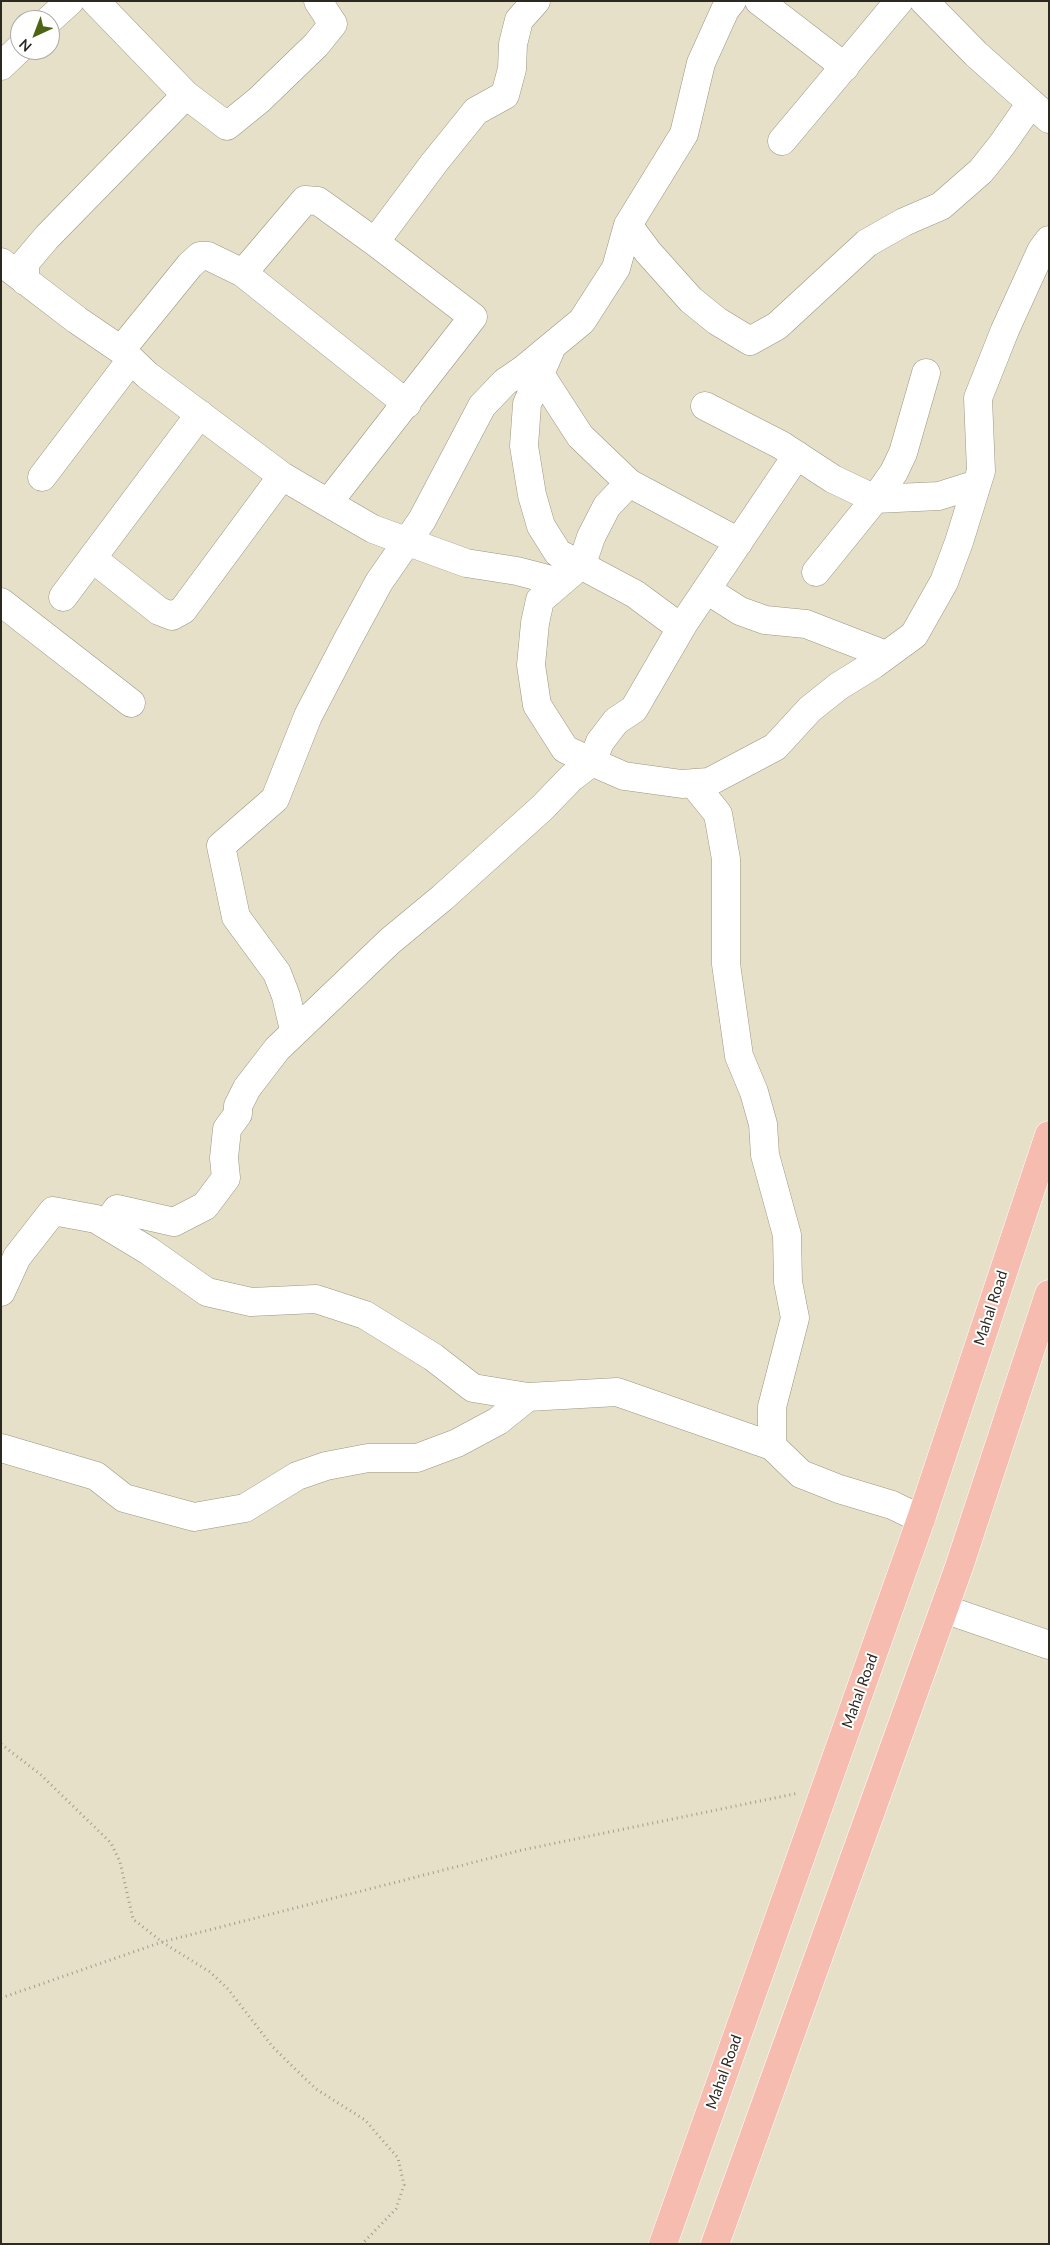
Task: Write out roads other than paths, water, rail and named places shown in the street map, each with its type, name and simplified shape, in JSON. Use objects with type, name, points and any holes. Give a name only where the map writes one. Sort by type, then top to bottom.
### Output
[{"type":"main road","name":"Mahal Road","points":[[663,2244],[922,1519],[1049,1135]]},
{"type":"main road","points":[[715,2244],[944,1609],[1049,1294]]},
{"type":"street","points":[[60,10],[70,1]]},
{"type":"street","points":[[95,1],[186,95],[227,126],[259,100],[316,45],[334,24],[318,1]]},
{"type":"street","points":[[375,242],[434,162],[476,111],[505,95],[512,69],[513,44],[519,20],[536,1]]},
{"type":"street","points":[[294,1030],[286,996],[277,974],[236,917],[221,846],[275,799],[308,716],[379,582],[422,520],[482,406],[505,382],[524,369],[582,321],[616,268],[628,225],[684,134],[701,62],[725,10],[732,1]]},
{"type":"street","points":[[759,1],[845,67]]},
{"type":"street","points":[[782,142],[899,1]]},
{"type":"street","points":[[628,225],[648,252],[691,300],[717,321],[750,341],[777,326],[867,244],[904,222],[942,206],[981,171],[1001,146],[1040,111],[976,54],[924,1]]},
{"type":"street","points":[[24,281],[25,263],[47,237],[186,95]]},
{"type":"street","points":[[244,273],[305,200],[318,201],[473,317],[328,503]]},
{"type":"street","points":[[629,483],[607,506],[591,537],[582,564],[540,600],[535,624],[531,665],[536,704],[565,748],[592,762],[624,776],[682,784],[709,782],[775,747],[810,709],[839,686],[914,635],[944,582],[981,471],[978,398],[1005,330],[1041,251],[1049,240]]},
{"type":"street","points":[[42,478],[190,265],[200,256],[208,256],[244,273],[407,404]]},
{"type":"street","points":[[1,262],[24,281],[126,355],[147,375],[282,476],[373,529],[466,563],[517,571],[559,582]]},
{"type":"street","points":[[552,346],[527,404],[524,446],[532,495],[541,526],[558,553],[582,564],[635,594],[681,628]]},
{"type":"street","points":[[816,572],[875,499],[894,472],[903,453],[926,373]]},
{"type":"street","points":[[540,374],[580,436],[629,483],[739,542]]},
{"type":"street","points":[[705,406],[797,455],[833,479],[875,499],[939,496],[977,484]]},
{"type":"street","points":[[62,597],[200,414]]},
{"type":"street","points":[[106,1224],[117,1209],[174,1222],[206,1206],[226,1178],[224,1158],[227,1129],[238,1114],[238,1106],[247,1088],[277,1049],[294,1030],[340,990],[390,941],[487,859],[572,778],[592,762],[600,742],[616,721],[634,709],[681,628],[797,455]]},
{"type":"street","points":[[92,558],[159,611],[172,616],[182,610],[282,476]]},
{"type":"street","points":[[707,590],[740,611],[765,620],[806,624],[886,655]]},
{"type":"street","points":[[1,602],[131,703]]},
{"type":"street","points":[[693,783],[718,814],[726,859],[726,964],[734,1026],[739,1056],[754,1092],[763,1124],[765,1156],[787,1235],[788,1282],[795,1318],[772,1406],[772,1446]]},
{"type":"street","points":[[1,1292],[17,1257],[53,1211],[96,1219],[149,1251],[207,1292],[251,1302],[316,1299],[365,1315],[433,1357],[473,1388],[528,1397],[616,1392],[772,1446],[800,1474],[839,1489],[892,1505],[922,1519]]},
{"type":"street","points":[[1,1448],[96,1476],[124,1498],[194,1517],[245,1508],[297,1476],[326,1466],[368,1458],[417,1458],[457,1443],[498,1422],[528,1397]]},
{"type":"street","points":[[944,1609],[1049,1645]]}]
